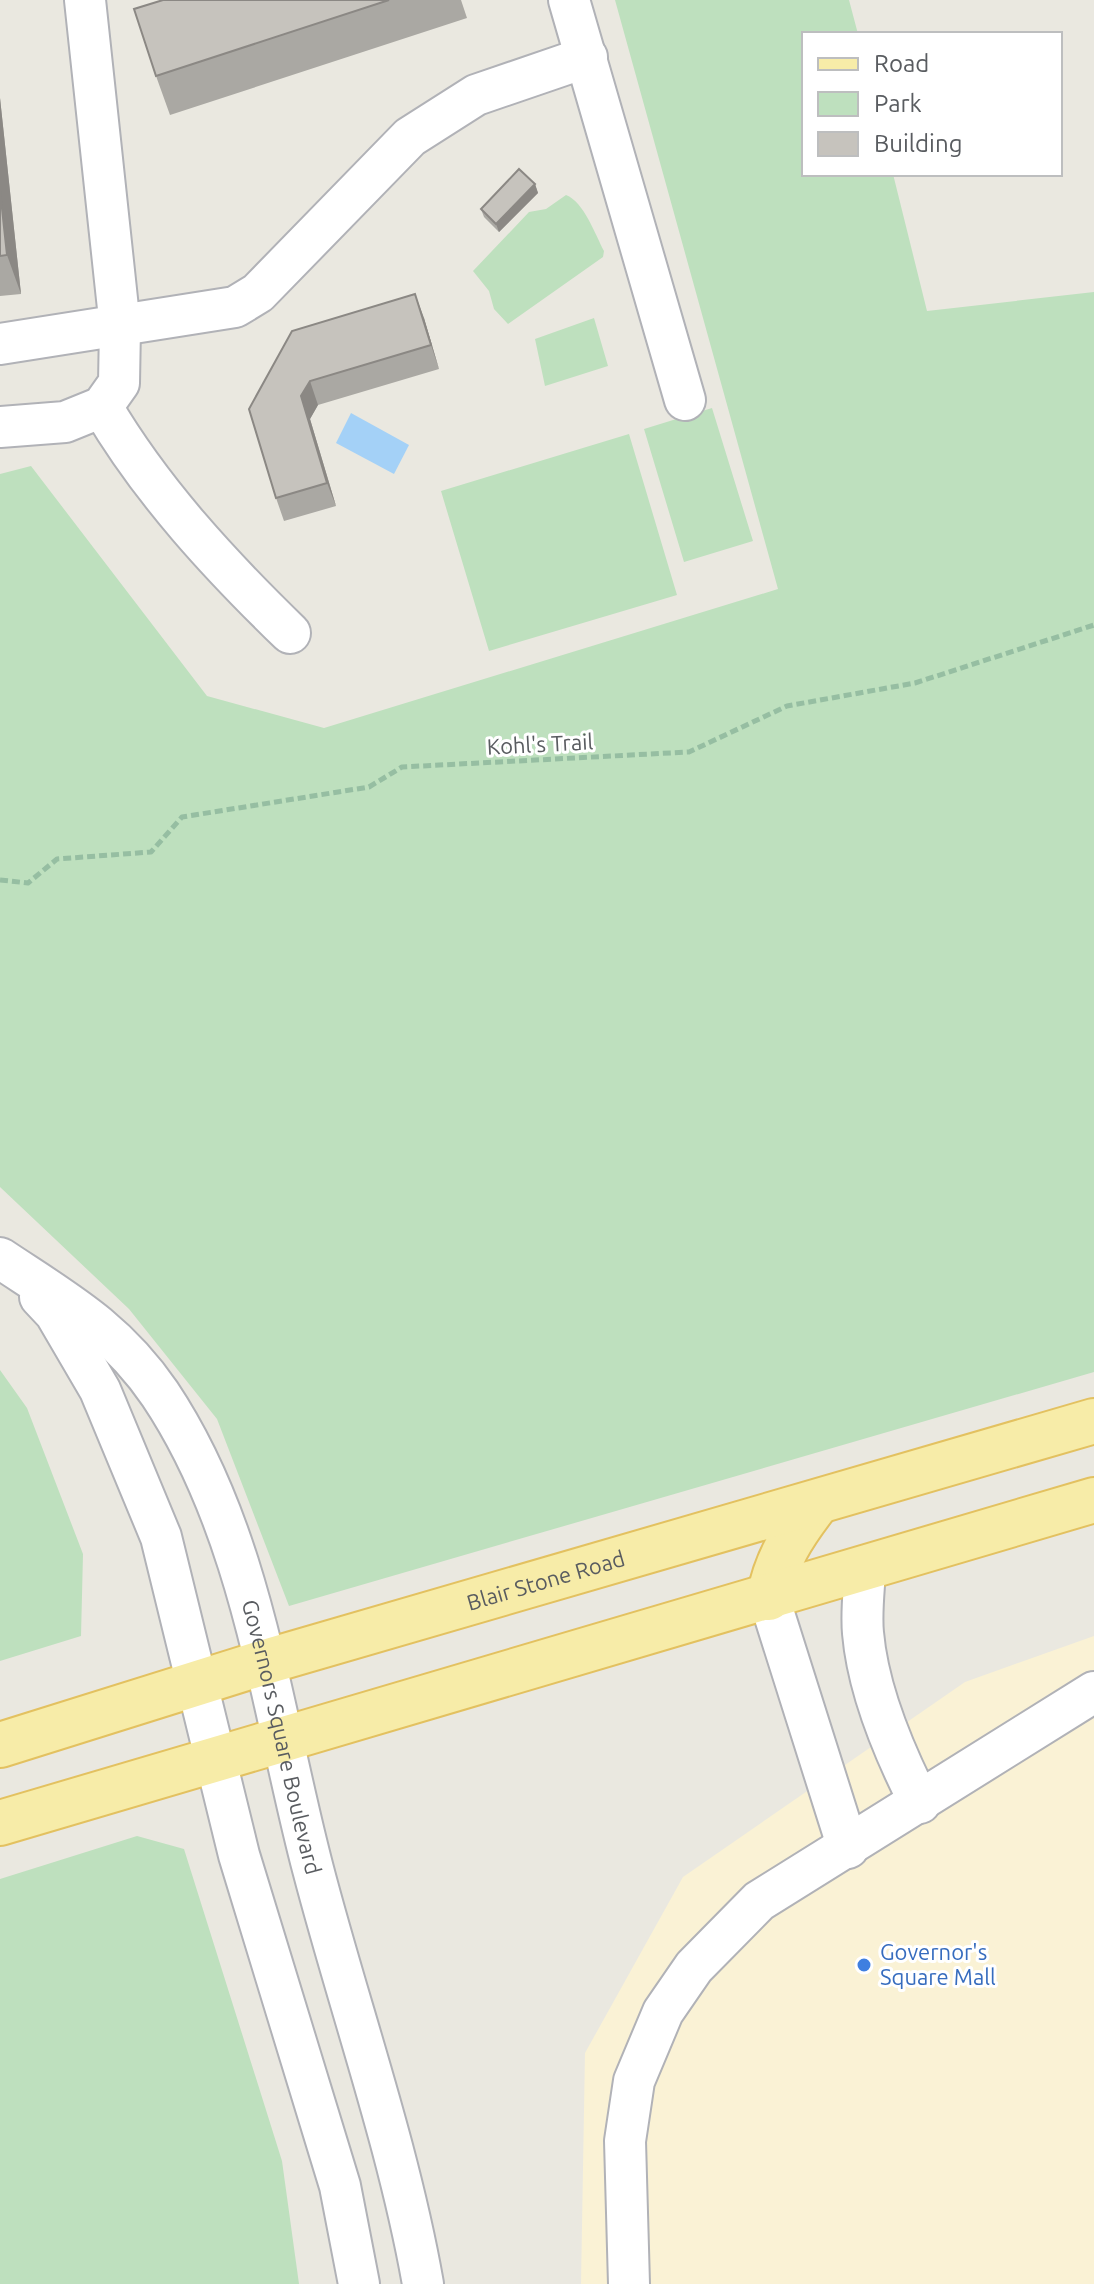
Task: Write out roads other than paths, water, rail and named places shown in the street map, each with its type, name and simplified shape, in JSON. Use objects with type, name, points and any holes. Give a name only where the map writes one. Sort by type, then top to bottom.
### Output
[{"type":"main road","name":"Blair Stone Road","points":[[0,1745],[265,1662],[1094,1421]]},
{"type":"main road","points":[[0,1823],[1094,1500]]},
{"type":"main road","points":[[769,1598],[774,1570],[785,1548],[817,1503]]},
{"type":"street","points":[[0,427],[65,422],[102,407],[119,383],[120,327],[85,0]]},
{"type":"street","points":[[569,0],[685,400]]},
{"type":"street","points":[[0,344],[235,307],[258,293],[410,137],[476,95],[587,57]]},
{"type":"street","points":[[102,407],[128,451],[219,562],[290,633]]},
{"type":"street","name":"Governors Square Boulevard","points":[[6,1262],[78,1307],[118,1344],[158,1392],[193,1449],[222,1514],[265,1662],[314,1874],[392,2146],[423,2284]]},
{"type":"street","name":"Governors Square Boulevard","points":[[6,1262],[55,1313],[100,1390],[161,1537],[239,1855],[340,2186],[359,2284]]},
{"type":"street","points":[[865,1570],[863,1633],[874,1685],[899,1761],[920,1803]]},
{"type":"street","points":[[769,1598],[848,1848]]},
{"type":"street","points":[[629,2284],[625,2141],[634,2081],[663,2012],[694,1967],[759,1901],[1094,1692]]},
{"type":"water","points":[[351,413],[409,445],[394,474],[336,443]]},
{"type":"place","name":"Governor's Square Mall","points":[[864,1965]]}]
